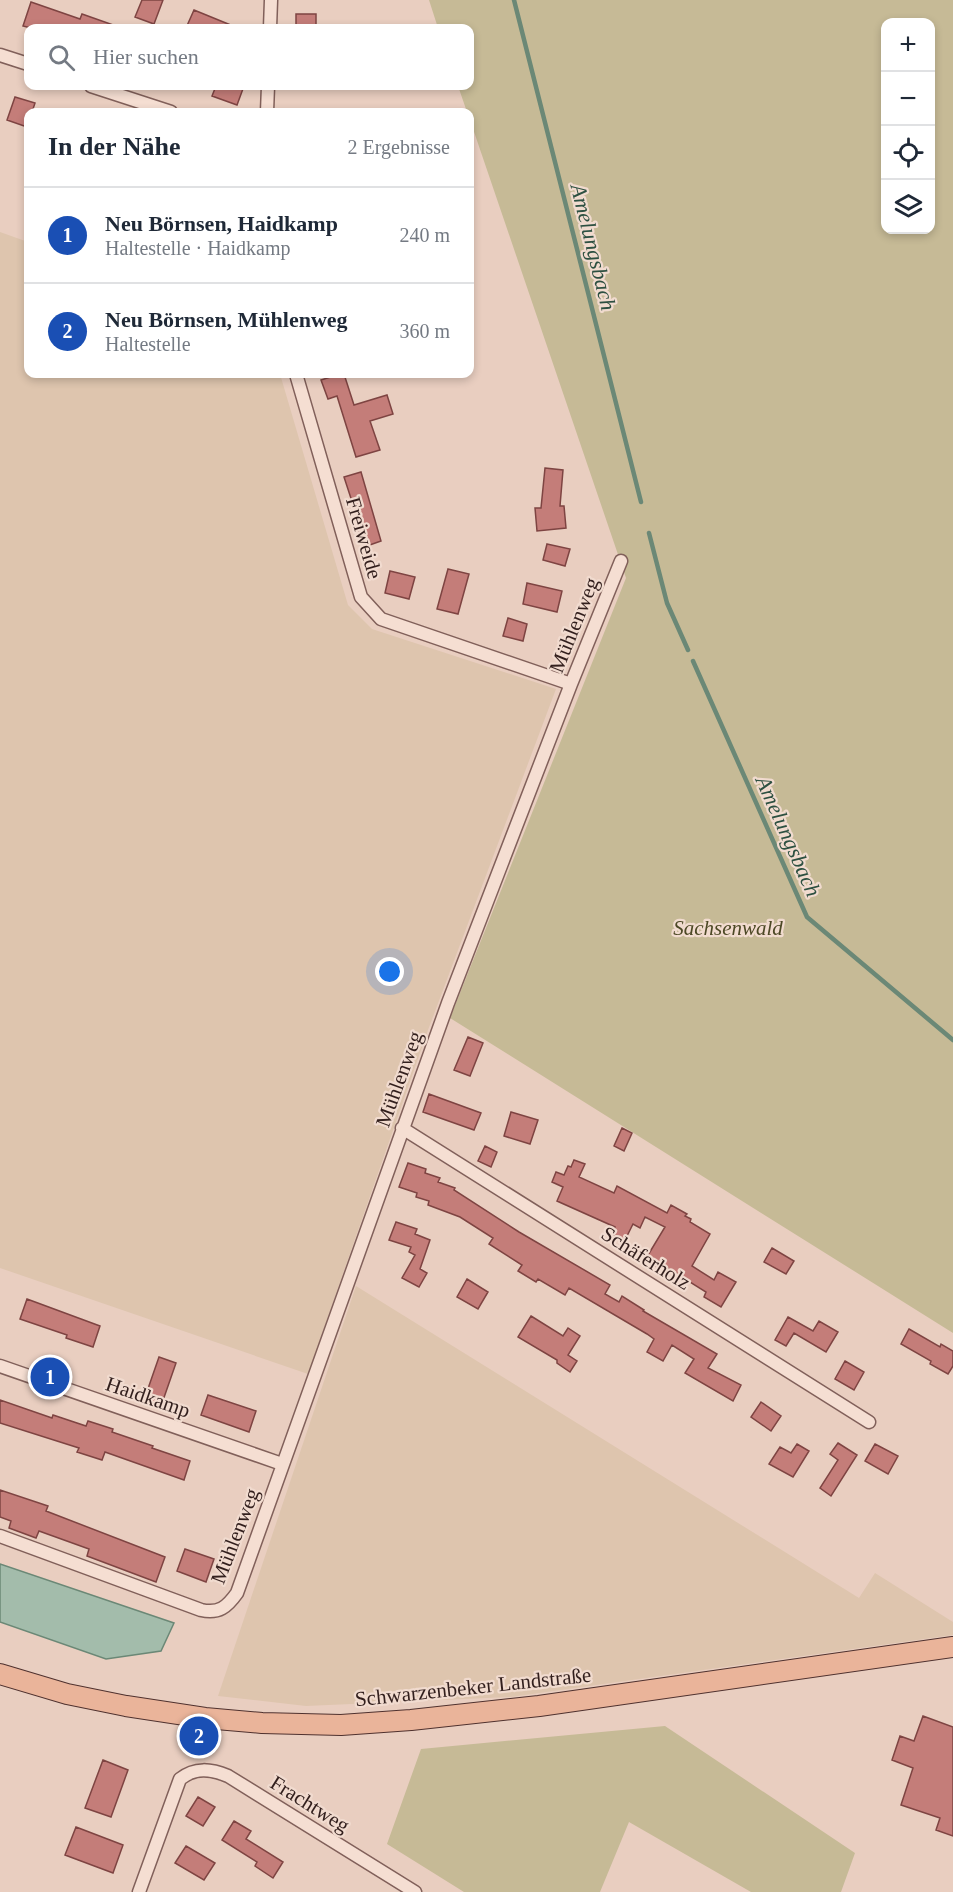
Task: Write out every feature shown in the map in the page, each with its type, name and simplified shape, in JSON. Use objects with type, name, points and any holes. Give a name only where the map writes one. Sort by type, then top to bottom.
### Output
[{"type":"main road","name":"Schwarzenbeker Landstraße","points":[[0,1674],[67,1694],[205,1718],[262,1723],[341,1725],[411,1720],[573,1701],[953,1647]]},
{"type":"street","points":[[270,24],[271,0]]},
{"type":"street","points":[[0,55],[24,63]]},
{"type":"street","points":[[103,90],[159,108]]},
{"type":"street","points":[[267,108],[268,90]]},
{"type":"street","name":"Freiweide","points":[[297,378],[361,597],[381,619],[571,684]]},
{"type":"street","name":"Mühlenweg","points":[[0,1536],[201,1610],[210,1612],[225,1608],[237,1593],[448,1003],[621,561]]},
{"type":"street","name":"Schäferholz","points":[[402,1128],[869,1422]]},
{"type":"street","name":"Haidkamp","points":[[0,1366],[282,1464]]},
{"type":"street","name":"Frachtweg","points":[[139,1892],[180,1779],[195,1771],[205,1770],[228,1776],[415,1892]]},
{"type":"shaded area","points":[[0,232],[24,241],[24,378],[281,378],[348,605],[372,629],[556,689],[428,1030],[308,1374],[0,1268]]},
{"type":"shaded area","points":[[356,1286],[859,1598],[875,1573],[953,1622],[953,1635],[511,1697],[306,1706],[218,1696]]},
{"type":"shaded area","points":[[0,1564],[174,1623],[161,1651],[106,1659],[0,1622]]},
{"type":"green space","name":"Sachsenwald","points":[[429,0],[953,0],[953,1333],[450,1018],[626,578],[474,132],[474,108],[466,108],[459,90],[474,90],[474,24],[437,24]]},
{"type":"green space","points":[[665,1726],[855,1853],[841,1892],[751,1892],[629,1822],[600,1892],[464,1892],[387,1844],[421,1749]]},
{"type":"building","points":[[142,0],[163,0],[154,24],[135,17]]},
{"type":"building","points":[[31,2],[80,19],[82,14],[110,24],[24,24],[23,26]]},
{"type":"building","points":[[194,10],[228,24],[188,24]]},
{"type":"building","points":[[296,14],[316,14],[316,24],[296,24]]},
{"type":"building","points":[[214,90],[243,90],[237,105],[212,96]]},
{"type":"building","points":[[15,97],[35,103],[33,108],[24,108],[24,126],[7,120]]},
{"type":"building","points":[[345,378],[354,405],[387,395],[393,414],[370,421],[380,450],[356,457],[337,396],[328,399],[321,380]]},
{"type":"building","points":[[545,468],[563,470],[560,506],[564,506],[566,528],[537,531],[535,508],[541,508]]},
{"type":"building","points":[[361,472],[381,541],[364,547],[358,527],[360,526],[344,477]]},
{"type":"building","points":[[547,544],[570,549],[565,566],[543,560]]},
{"type":"building","points":[[448,569],[469,574],[458,614],[437,609]]},
{"type":"building","points":[[390,571],[415,577],[409,599],[385,593]]},
{"type":"building","points":[[527,583],[562,591],[557,612],[523,604]]},
{"type":"building","points":[[508,618],[527,624],[523,641],[503,636]]},
{"type":"building","points":[[468,1037],[483,1043],[470,1076],[454,1070]]},
{"type":"building","points":[[429,1094],[481,1113],[474,1130],[423,1112]]},
{"type":"building","points":[[511,1112],[538,1120],[530,1144],[504,1136]]},
{"type":"building","points":[[622,1128],[632,1133],[624,1151],[614,1146]]},
{"type":"building","points":[[485,1146],[497,1152],[491,1167],[478,1161]]},
{"type":"building","points":[[574,1160],[585,1164],[579,1177],[614,1193],[617,1186],[667,1213],[671,1205],[687,1214],[685,1216],[691,1219],[690,1222],[710,1234],[692,1266],[714,1280],[718,1272],[736,1282],[721,1307],[704,1297],[706,1292],[666,1267],[664,1271],[645,1260],[665,1227],[645,1217],[640,1228],[633,1224],[625,1240],[612,1234],[615,1227],[557,1201],[563,1187],[552,1182],[556,1172],[564,1175]]},
{"type":"building","points":[[408,1163],[426,1169],[425,1173],[440,1178],[438,1182],[455,1188],[454,1190],[519,1232],[610,1285],[605,1294],[619,1302],[622,1296],[643,1311],[717,1354],[708,1368],[741,1385],[733,1401],[685,1373],[694,1359],[672,1345],[663,1361],[647,1352],[654,1339],[647,1334],[569,1288],[565,1295],[538,1279],[536,1282],[518,1271],[522,1265],[489,1244],[493,1238],[460,1217],[428,1205],[429,1201],[416,1197],[417,1193],[399,1187]]},
{"type":"building","points":[[396,1222],[417,1229],[415,1234],[430,1240],[420,1269],[427,1273],[419,1287],[402,1278],[415,1255],[409,1252],[411,1247],[389,1240]]},
{"type":"building","points":[[772,1248],[794,1261],[786,1274],[764,1262]]},
{"type":"building","points":[[467,1279],[488,1292],[478,1309],[457,1297]]},
{"type":"building","points":[[27,1299],[100,1326],[93,1347],[66,1338],[67,1335],[20,1319]]},
{"type":"building","points":[[531,1316],[563,1336],[568,1328],[580,1336],[568,1355],[577,1361],[570,1372],[557,1363],[557,1360],[518,1337]]},
{"type":"building","points":[[788,1317],[813,1331],[819,1321],[838,1332],[826,1352],[794,1333],[786,1346],[775,1340]]},
{"type":"building","points":[[909,1329],[940,1347],[941,1344],[953,1351],[953,1366],[948,1374],[930,1364],[931,1361],[901,1344]]},
{"type":"building","points":[[159,1357],[176,1363],[160,1409],[143,1403]]},
{"type":"building","points":[[845,1361],[864,1372],[854,1390],[835,1379]]},
{"type":"building","points":[[208,1395],[256,1411],[249,1432],[201,1415]]},
{"type":"building","points":[[0,1400],[52,1418],[53,1415],[86,1426],[88,1421],[113,1429],[112,1432],[190,1461],[184,1480],[105,1452],[102,1460],[77,1452],[79,1448],[0,1423]]},
{"type":"building","points":[[761,1402],[781,1416],[771,1431],[751,1417]]},
{"type":"building","points":[[838,1443],[857,1455],[831,1496],[820,1488],[838,1460],[830,1454]]},
{"type":"building","points":[[797,1444],[809,1451],[793,1477],[769,1464],[780,1447],[791,1453]]},
{"type":"building","points":[[875,1444],[898,1456],[888,1474],[865,1461]]},
{"type":"building","points":[[0,1490],[48,1506],[46,1511],[165,1557],[156,1582],[87,1556],[89,1549],[39,1531],[36,1538],[9,1528],[11,1521],[0,1517]]},
{"type":"building","points":[[185,1549],[214,1559],[206,1582],[177,1571]]},
{"type":"building","points":[[923,1716],[953,1727],[953,1836],[936,1830],[940,1818],[901,1805],[913,1768],[892,1760],[900,1736],[914,1741]]},
{"type":"building","points":[[103,1760],[128,1770],[111,1817],[85,1808]]},
{"type":"building","points":[[198,1797],[215,1807],[203,1826],[186,1816]]},
{"type":"building","points":[[234,1821],[251,1831],[246,1839],[283,1862],[273,1878],[255,1866],[257,1862],[222,1840]]},
{"type":"building","points":[[76,1827],[123,1845],[113,1873],[65,1855]]},
{"type":"building","points":[[186,1846],[215,1863],[204,1880],[175,1863]]},
{"type":"waterway","name":"Amelungsbach","points":[[514,0],[641,502]]},
{"type":"waterway","name":"Amelungsbach","points":[[649,533],[667,603],[688,650]]},
{"type":"waterway","name":"Amelungsbach","points":[[693,661],[807,917],[953,1040]]},
{"type":"place","name":"Neu Börnsen, Haidkamp","points":[[50,1377]]},
{"type":"place","name":"Neu Börnsen, Mühlenweg","points":[[199,1736]]}]
